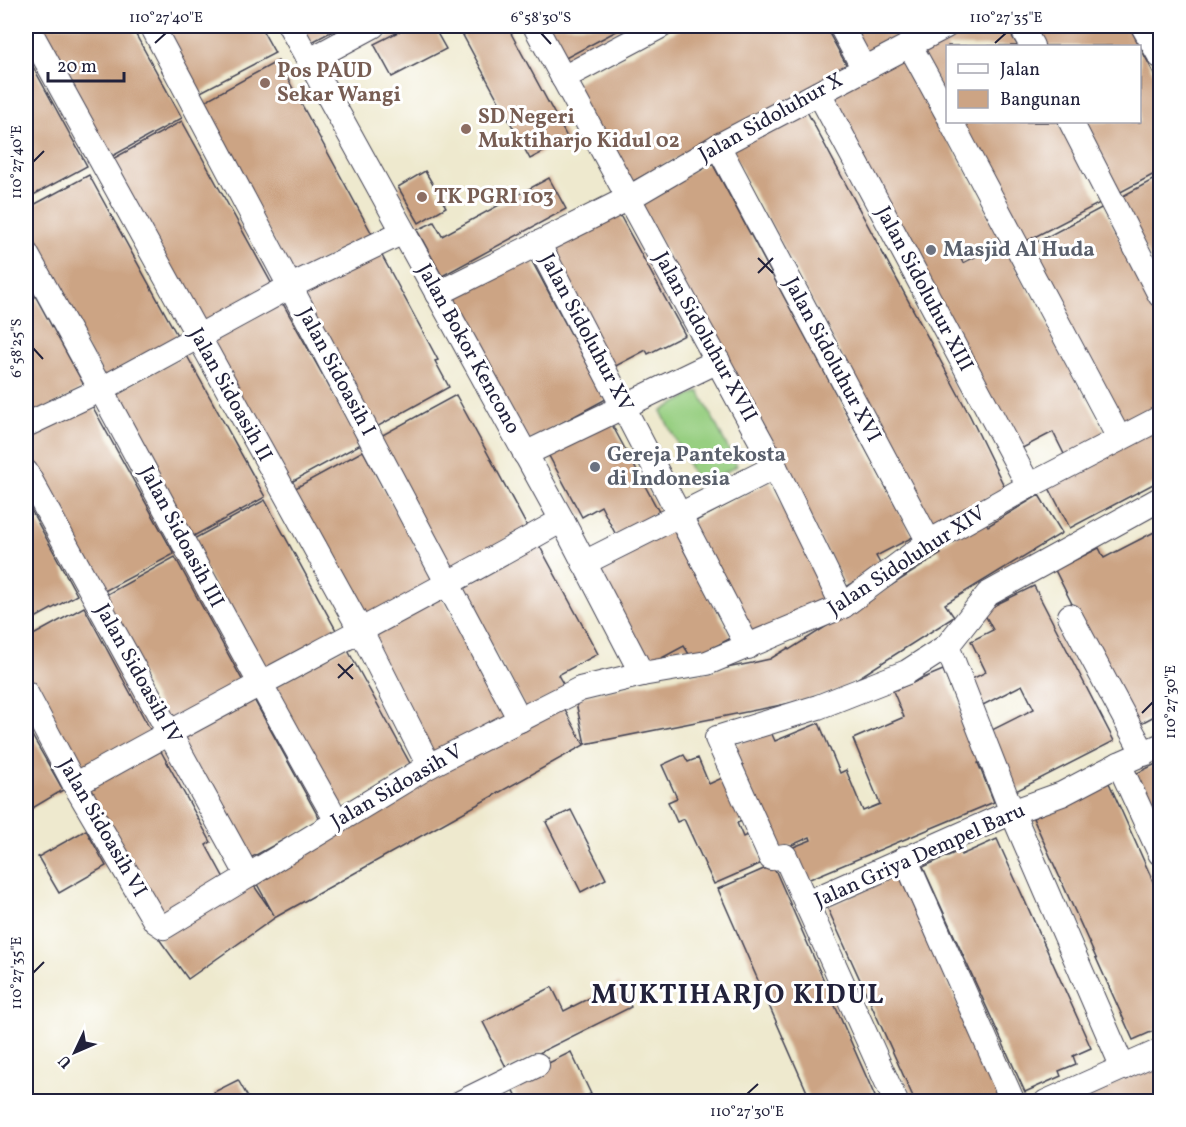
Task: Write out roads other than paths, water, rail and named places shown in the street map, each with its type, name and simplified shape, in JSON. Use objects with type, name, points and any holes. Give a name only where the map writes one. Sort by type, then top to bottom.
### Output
[{"type":"street","name":"Jalan Sidoasih II","points":[[27,26],[360,629],[429,766]]},
{"type":"street","name":"Jalan Sidoasih I","points":[[152,26],[520,720]]},
{"type":"street","name":"Jalan Bokor Kencono","points":[[290,26],[562,520],[642,674]]},
{"type":"street","points":[[310,60],[374,26]]},
{"type":"street","name":"Jalan Sidoluhur XVII","points":[[535,26],[776,467],[843,606]]},
{"type":"street","points":[[563,78],[661,26]]},
{"type":"street","points":[[841,26],[863,67]]},
{"type":"street","name":"Jalan Sidoluhur X","points":[[437,294],[629,198],[718,146],[863,67],[946,26]]},
{"type":"street","points":[[1021,26],[1031,45]]},
{"type":"street","points":[[1143,26],[1161,56]]},
{"type":"street","points":[[909,44],[946,111]]},
{"type":"street","name":"Jalan Sidoluhur XIII","points":[[819,93],[1029,486]]},
{"type":"street","points":[[952,123],[1119,438]]},
{"type":"street","points":[[1072,123],[1161,295]]},
{"type":"street","name":"Jalan Sidoluhur XVI","points":[[718,146],[929,542]]},
{"type":"street","points":[[26,425],[102,389],[291,286],[403,232]]},
{"type":"street","name":"Jalan Sidoluhur XV","points":[[538,243],[625,406],[748,648]]},
{"type":"street","name":"Jalan Sidoasih III","points":[[26,253],[102,389],[260,686],[337,821]]},
{"type":"street","points":[[525,454],[718,361]]},
{"type":"street","name":"Jalan Sidoluhur XIV","points":[[642,674],[707,663],[748,648],[843,606],[929,542],[1029,486],[1161,418]]},
{"type":"street","points":[[584,563],[776,467]]},
{"type":"street","name":"Jalan Sidoasih IV","points":[[26,472],[248,876]]},
{"type":"street","points":[[807,903],[785,856],[771,858],[717,738],[818,707],[907,672],[947,646],[987,594],[1161,499]]},
{"type":"street","points":[[75,785],[170,731],[260,686],[360,629],[449,585],[562,520]]},
{"type":"street","points":[[1070,616],[1152,750]]},
{"type":"street","points":[[947,646],[1012,812],[1123,1068]]},
{"type":"street","name":"Jalan Sidoasih V","points":[[164,927],[429,766],[580,689],[642,674]]},
{"type":"street","name":"Jalan Sidoasih VI","points":[[26,693],[75,785],[155,921],[164,927]]},
{"type":"street","name":"Jalan Griya Dempel Baru","points":[[896,1101],[807,903],[1012,812],[1062,794],[1119,764],[1152,750]]},
{"type":"street","points":[[1119,764],[1161,853]]},
{"type":"street","points":[[905,858],[1013,1101]]},
{"type":"street","points":[[1046,1101],[1161,1051]]},
{"type":"street","points":[[462,1101],[537,1065]]},
{"type":"place","name":"Pos PAUD Sekar Wangi","points":[[265,83]]},
{"type":"place","name":"SD Negeri Muktiharjo Kidul 02","points":[[466,129]]},
{"type":"place","name":"TK PGRI 103","points":[[422,197]]},
{"type":"place","name":"Masjid Al Huda","points":[[931,250]]},
{"type":"place","name":"Gereja Pantekosta di Indonesia","points":[[595,467]]},
{"type":"district","name":"MUKTIHARJO KIDUL","points":[[738,996]]}]
